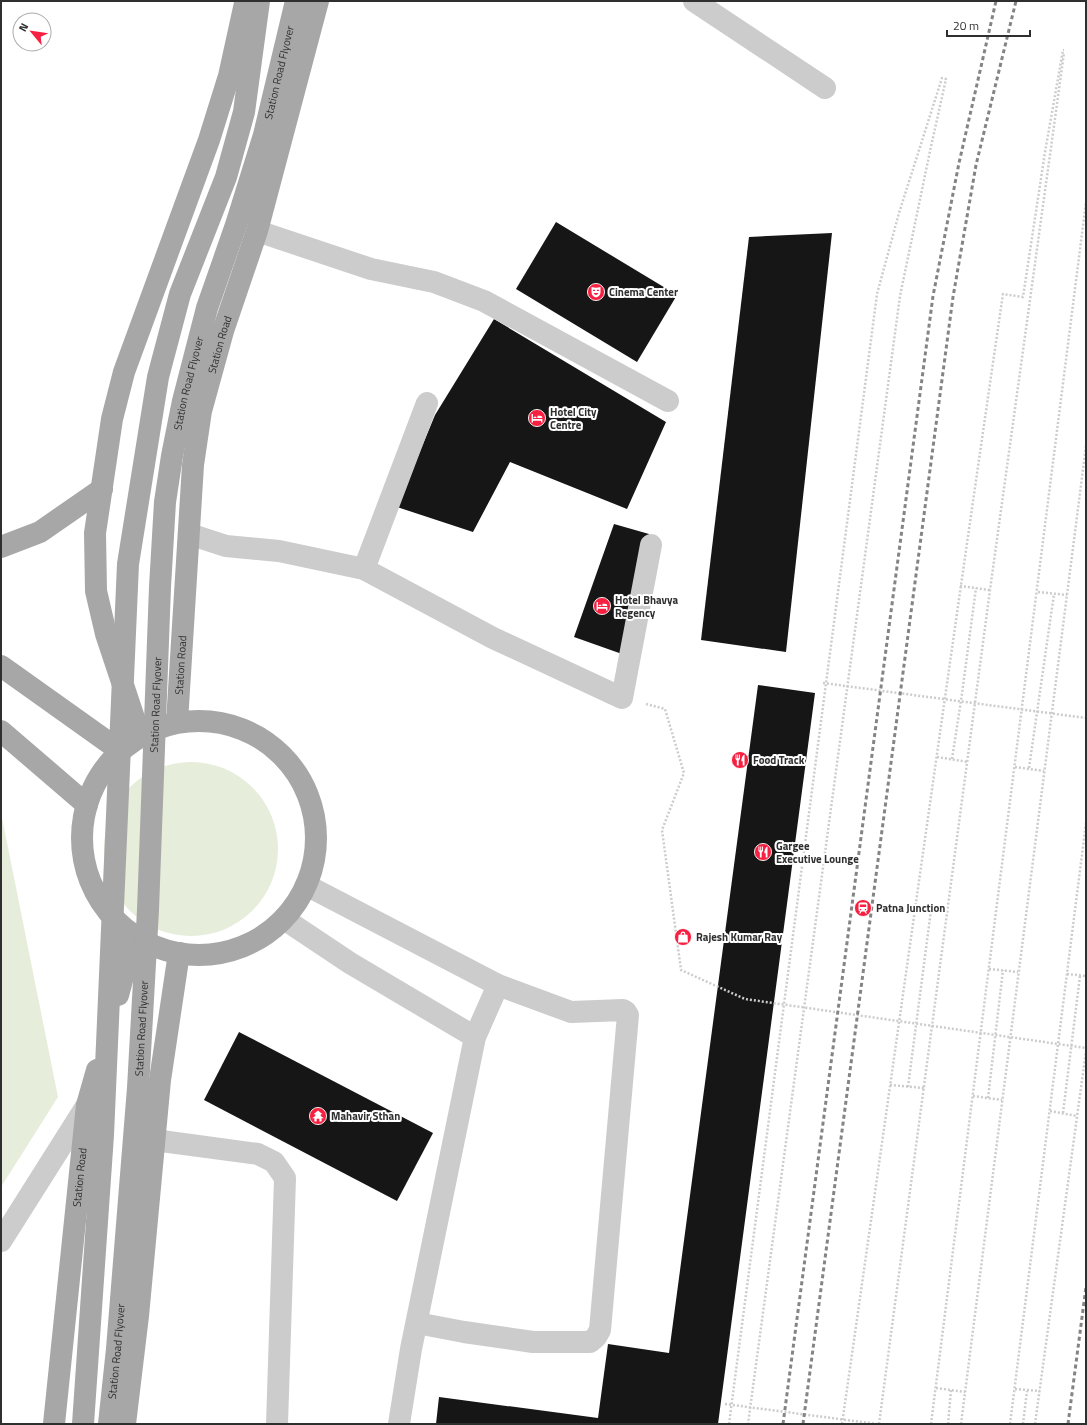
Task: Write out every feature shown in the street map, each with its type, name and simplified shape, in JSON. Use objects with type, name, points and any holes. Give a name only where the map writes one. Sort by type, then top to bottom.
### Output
[{"type":"main road","points":[[140,736],[106,634],[96,591],[95,533],[112,419],[124,372],[208,140],[229,76],[246,1]]},
{"type":"main road","points":[[83,1424],[103,1135],[128,564],[158,376],[180,294],[226,177],[244,112],[259,1]]},
{"type":"main road","name":"Station Road","points":[[177,722],[193,464],[201,411],[223,331],[257,231],[317,7],[282,1]]},
{"type":"main road","name":"Station Road Flyover","points":[[109,1424],[117,1349],[138,1088],[148,910],[160,587],[166,495],[182,401],[207,308],[236,224],[264,134],[296,1]]},
{"type":"main road","points":[[1,547],[40,532],[102,489]]},
{"type":"main road","points":[[1,666],[119,750]]},
{"type":"main road","points":[[218,721],[262,738],[292,766],[311,801],[317,842],[306,885],[284,919],[252,943],[213,955],[171,952],[134,936],[114,919],[92,885],[82,846],[87,805],[99,776],[119,750],[140,736],[177,722],[218,721]]},
{"type":"main road","points":[[1,731],[87,805]]},
{"type":"main road","name":"Station Road","points":[[54,1424],[87,1106],[134,936]]},
{"type":"main road","points":[[125,1424],[138,1316],[160,1080],[179,953]]},
{"type":"street","points":[[694,1],[825,88]]},
{"type":"street","points":[[257,231],[371,269],[434,282],[484,301],[668,401]]},
{"type":"street","points":[[364,569],[427,403]]},
{"type":"street","points":[[189,534],[226,546],[279,550],[364,569],[493,638],[622,698],[651,545]]},
{"type":"street","points":[[306,885],[498,985],[571,1012],[623,1010],[628,1015],[600,1330],[596,1337],[590,1342],[533,1342],[464,1332],[417,1323]]},
{"type":"street","points":[[284,919],[350,963],[475,1037]]},
{"type":"street","points":[[399,1424],[411,1349],[475,1037],[498,985]]},
{"type":"street","points":[[1,1241],[87,1106]]},
{"type":"street","points":[[154,1140],[258,1154],[274,1162],[285,1178],[277,1424]]},
{"type":"path","points":[[725,1404],[860,1423],[878,1424],[1064,50],[1045,152],[1023,297],[1003,294],[960,586],[916,908],[890,1084],[842,1424]]},
{"type":"path","points":[[729,1424],[877,294],[899,213],[942,78],[946,79],[900,296],[748,1424]]},
{"type":"path","points":[[931,1424],[1014,767],[1038,592],[1086,202]]},
{"type":"path","points":[[961,1424],[1086,446]]},
{"type":"path","points":[[960,586],[990,590]]},
{"type":"path","points":[[952,759],[962,701],[976,588]]},
{"type":"path","points":[[1038,592],[1067,595]]},
{"type":"path","points":[[1029,768],[1054,594]]},
{"type":"path","points":[[823,683],[1086,718]]},
{"type":"path","points":[[622,698],[665,709],[684,773],[662,830],[681,970],[745,999],[1086,1048]]},
{"type":"path","points":[[937,757],[968,762]]},
{"type":"path","points":[[1014,767],[1044,771]]},
{"type":"path","points":[[1010,1424],[1086,823]]},
{"type":"path","points":[[916,908],[948,912]]},
{"type":"path","points":[[908,1087],[931,910]]},
{"type":"path","points":[[989,969],[1018,972]]},
{"type":"path","points":[[988,1098],[1003,970]]},
{"type":"path","points":[[1067,974],[1086,976]]},
{"type":"path","points":[[1063,1113],[1080,976]]},
{"type":"path","points":[[1036,1424],[1086,1051]]},
{"type":"path","points":[[890,1084],[924,1088]]},
{"type":"path","points":[[973,1096],[1002,1100]]},
{"type":"path","points":[[1050,1111],[1077,1116]]},
{"type":"path","points":[[936,1388],[965,1392]]},
{"type":"path","points":[[1015,1389],[1040,1391]]},
{"type":"path","points":[[948,1424],[951,1390]]},
{"type":"path","points":[[1022,1424],[1027,1391]]},
{"type":"green space","points":[[191,762],[208,764],[232,772],[246,782],[258,794],[268,808],[274,824],[278,849],[276,866],[268,890],[258,904],[246,916],[232,926],[216,932],[191,936],[174,934],[150,926],[136,916],[124,904],[114,890],[108,874],[104,849],[106,832],[114,808],[124,794],[136,782],[150,772],[166,766]]},
{"type":"green space","points":[[1,813],[58,1097],[1,1187]]},
{"type":"building","name":"Cinema Center","points":[[556,222],[677,295],[637,362],[516,289]]},
{"type":"building","points":[[832,233],[786,652],[701,640],[749,237]]},
{"type":"building","name":"Hotel City Centre","points":[[494,319],[666,422],[627,509],[510,462],[473,532],[397,507],[435,415]]},
{"type":"building","points":[[614,524],[649,534],[622,654],[574,637]]},
{"type":"building","points":[[758,685],[815,693],[718,1424],[436,1424],[439,1397],[598,1418],[608,1344],[669,1353]]},
{"type":"building","name":"Mahavir Sthan","points":[[239,1032],[433,1133],[397,1201],[204,1100]]},
{"type":"railway","points":[[783,1424],[933,296],[959,163],[996,1]]},
{"type":"railway","points":[[803,1424],[953,297],[976,165],[1016,1]]},
{"type":"railway","points":[[1068,1424],[1086,1287]]},
{"type":"place","name":"Cinema Center","points":[[596,292]]},
{"type":"place","name":"Hotel City Centre","points":[[537,418]]},
{"type":"place","name":"Hotel Bhavya Regency","points":[[602,606]]},
{"type":"place","name":"Food Track","points":[[740,760]]},
{"type":"place","name":"Gargee Executive Lounge","points":[[763,852]]},
{"type":"place","name":"Patna Junction","points":[[863,908]]},
{"type":"place","name":"Rajesh Kumar Ray","points":[[683,937]]},
{"type":"place","name":"Mahavir Sthan","points":[[318,1116]]}]
